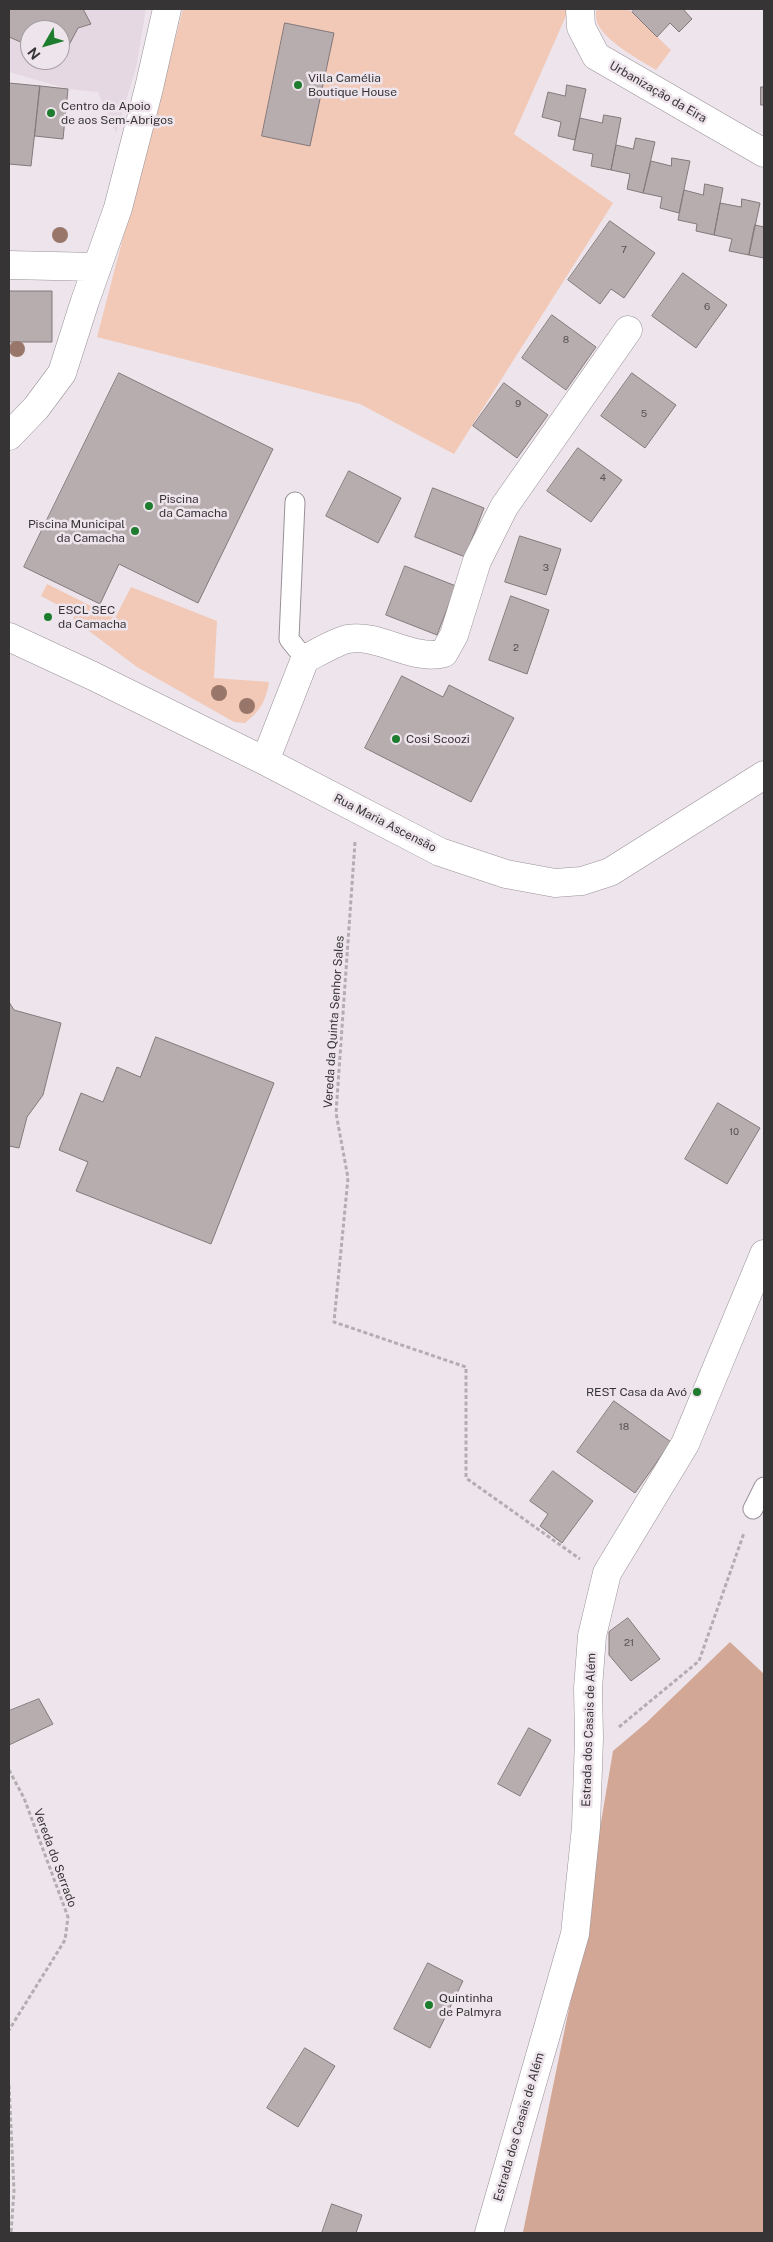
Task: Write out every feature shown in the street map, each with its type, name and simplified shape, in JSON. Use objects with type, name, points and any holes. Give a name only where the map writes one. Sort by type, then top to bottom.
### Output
[{"type":"street","points":[[9,436],[36,408],[62,372],[118,208],[167,9]]},
{"type":"street","name":"Urbanização da Eira","points":[[580,9],[581,27],[596,56],[764,153]]},
{"type":"street","points":[[9,265],[97,267]]},
{"type":"street","points":[[265,760],[305,659],[346,638],[363,639],[437,655],[444,653],[454,635],[477,561],[504,507],[628,330]]},
{"type":"street","name":"Rua Maria Ascensão","points":[[11,632],[265,760],[440,852],[506,874],[555,883],[582,881],[610,872],[764,775]]},
{"type":"street","name":"Estrada dos Casais de Além","points":[[489,2233],[575,1934],[586,1827],[590,1738],[588,1688],[592,1636],[607,1573],[685,1444],[764,1254]]},
{"type":"lane","points":[[295,502],[290,639],[305,659]]},
{"type":"lane","points":[[753,1509],[764,1487]]},
{"type":"path","name":"Vereda da Quinta Senhor Sales","points":[[364,813],[356,833],[336,1113],[348,1178],[334,1322],[466,1367],[466,1478],[586,1564],[607,1573]]},
{"type":"path","points":[[590,1738],[606,1738],[699,1661],[753,1509]]},
{"type":"path","name":"Vereda do Serrado","points":[[9,1770],[24,1798],[68,1917],[65,1940],[9,2030]]},
{"type":"path","points":[[9,2084],[14,2191],[11,2233]]},
{"type":"shaded area","points":[[9,9],[146,9],[136,68],[116,133],[98,92],[68,89],[9,72]]},
{"type":"shaded area","points":[[183,9],[569,9],[514,134],[613,203],[454,454],[360,404],[97,337]]},
{"type":"shaded area","points":[[597,9],[628,9],[671,50],[656,70],[627,52],[607,36],[596,18]]},
{"type":"shaded area","points":[[47,584],[115,618],[131,587],[217,621],[214,678],[269,682],[262,705],[245,723],[234,722],[137,667],[73,619],[75,614],[41,596]]},
{"type":"shaded area","points":[[730,1642],[764,1674],[764,2233],[525,2233],[523,2232],[572,1994],[613,1751],[646,1723]]},
{"type":"building","points":[[9,9],[83,9],[91,24],[78,28],[70,43],[70,20],[20,20],[20,42],[9,37]]},
{"type":"building","points":[[635,9],[683,9],[692,19],[679,32],[670,23],[657,37],[632,12]]},
{"type":"building","name":"Villa Camélia Boutique House","points":[[285,23],[334,33],[310,146],[262,136]]},
{"type":"building","points":[[9,83],[40,86],[31,166],[9,164]]},
{"type":"building","points":[[567,85],[586,89],[575,140],[558,136],[561,122],[542,117],[548,92],[565,96]]},
{"type":"building","name":"Centro da Apoio de aos Sem-Abrigos","points":[[40,86],[68,89],[63,139],[35,136]]},
{"type":"building","points":[[761,87],[764,87],[764,105],[761,105]]},
{"type":"building","points":[[604,115],[621,118],[611,170],[591,166],[593,154],[573,150],[580,118],[602,123]]},
{"type":"building","points":[[636,138],[655,142],[643,193],[627,189],[630,174],[611,170],[616,145],[633,149]]},
{"type":"building","points":[[672,158],[690,161],[679,213],[660,208],[662,197],[643,193],[651,161],[671,166]]},
{"type":"building","points":[[705,184],[723,188],[714,235],[696,231],[697,224],[678,220],[684,190],[703,195]]},
{"type":"building","points":[[742,199],[760,203],[749,255],[729,251],[732,239],[714,235],[720,203],[741,207]]},
{"type":"building","points":[[610,221],[655,253],[624,298],[611,289],[600,304],[568,280]]},
{"type":"building","points":[[755,225],[764,227],[764,258],[749,255]]},
{"type":"building","points":[[683,273],[727,305],[696,348],[652,316]]},
{"type":"building","points":[[9,291],[52,291],[52,342],[9,342]]},
{"type":"building","points":[[552,315],[596,347],[566,390],[522,358]]},
{"type":"building","name":"Piscina da Camacha","points":[[119,373],[273,449],[198,603],[119,564],[100,604],[24,567]]},
{"type":"building","points":[[632,373],[676,405],[645,448],[601,416]]},
{"type":"building","points":[[504,383],[548,415],[517,458],[473,426]]},
{"type":"building","points":[[578,448],[622,480],[591,522],[547,491]]},
{"type":"building","points":[[349,471],[401,498],[378,543],[326,516]]},
{"type":"building","points":[[433,488],[484,508],[465,557],[415,537]]},
{"type":"building","points":[[520,536],[561,549],[546,595],[505,582]]},
{"type":"building","points":[[405,566],[456,586],[437,635],[386,615]]},
{"type":"building","points":[[511,596],[549,610],[527,674],[489,660]]},
{"type":"building","points":[[402,676],[443,697],[449,685],[514,718],[471,802],[365,748]]},
{"type":"building","points":[[9,1002],[14,1010],[61,1023],[43,1095],[27,1117],[19,1148],[9,1146]]},
{"type":"building","points":[[156,1037],[274,1083],[211,1244],[76,1191],[88,1162],[59,1150],[81,1093],[103,1102],[117,1067],[140,1077]]},
{"type":"building","points":[[718,1103],[760,1128],[727,1184],[685,1159]]},
{"type":"building","points":[[614,1401],[671,1442],[635,1493],[577,1452]]},
{"type":"building","points":[[553,1471],[593,1501],[562,1543],[540,1526],[548,1514],[530,1501]]},
{"type":"building","points":[[628,1618],[660,1659],[631,1681],[609,1655],[609,1632]]},
{"type":"building","points":[[39,1699],[53,1724],[9,1745],[9,1711]]},
{"type":"building","points":[[529,1728],[551,1740],[520,1796],[498,1784]]},
{"type":"building","name":"Quintinha de Palmyra","points":[[428,1963],[463,1981],[430,2048],[394,2029]]},
{"type":"building","points":[[305,2048],[335,2066],[298,2127],[267,2108]]},
{"type":"building","points":[[332,2204],[362,2215],[356,2233],[322,2233]]},
{"type":"place","name":"Villa Camélia Boutique House","points":[[298,85]]},
{"type":"place","name":"Centro da Apoio de aos Sem-Abrigos","points":[[51,113]]},
{"type":"place","name":"Piscina da Camacha","points":[[149,506]]},
{"type":"place","name":"Piscina Municipal da Camacha","points":[[135,531]]},
{"type":"place","name":"ESCL SEC da Camacha","points":[[48,617]]},
{"type":"place","name":"Cosi Scoozi","points":[[396,739]]},
{"type":"place","name":"REST Casa da Avó","points":[[697,1392]]},
{"type":"place","name":"Quintinha de Palmyra","points":[[429,2005]]}]
